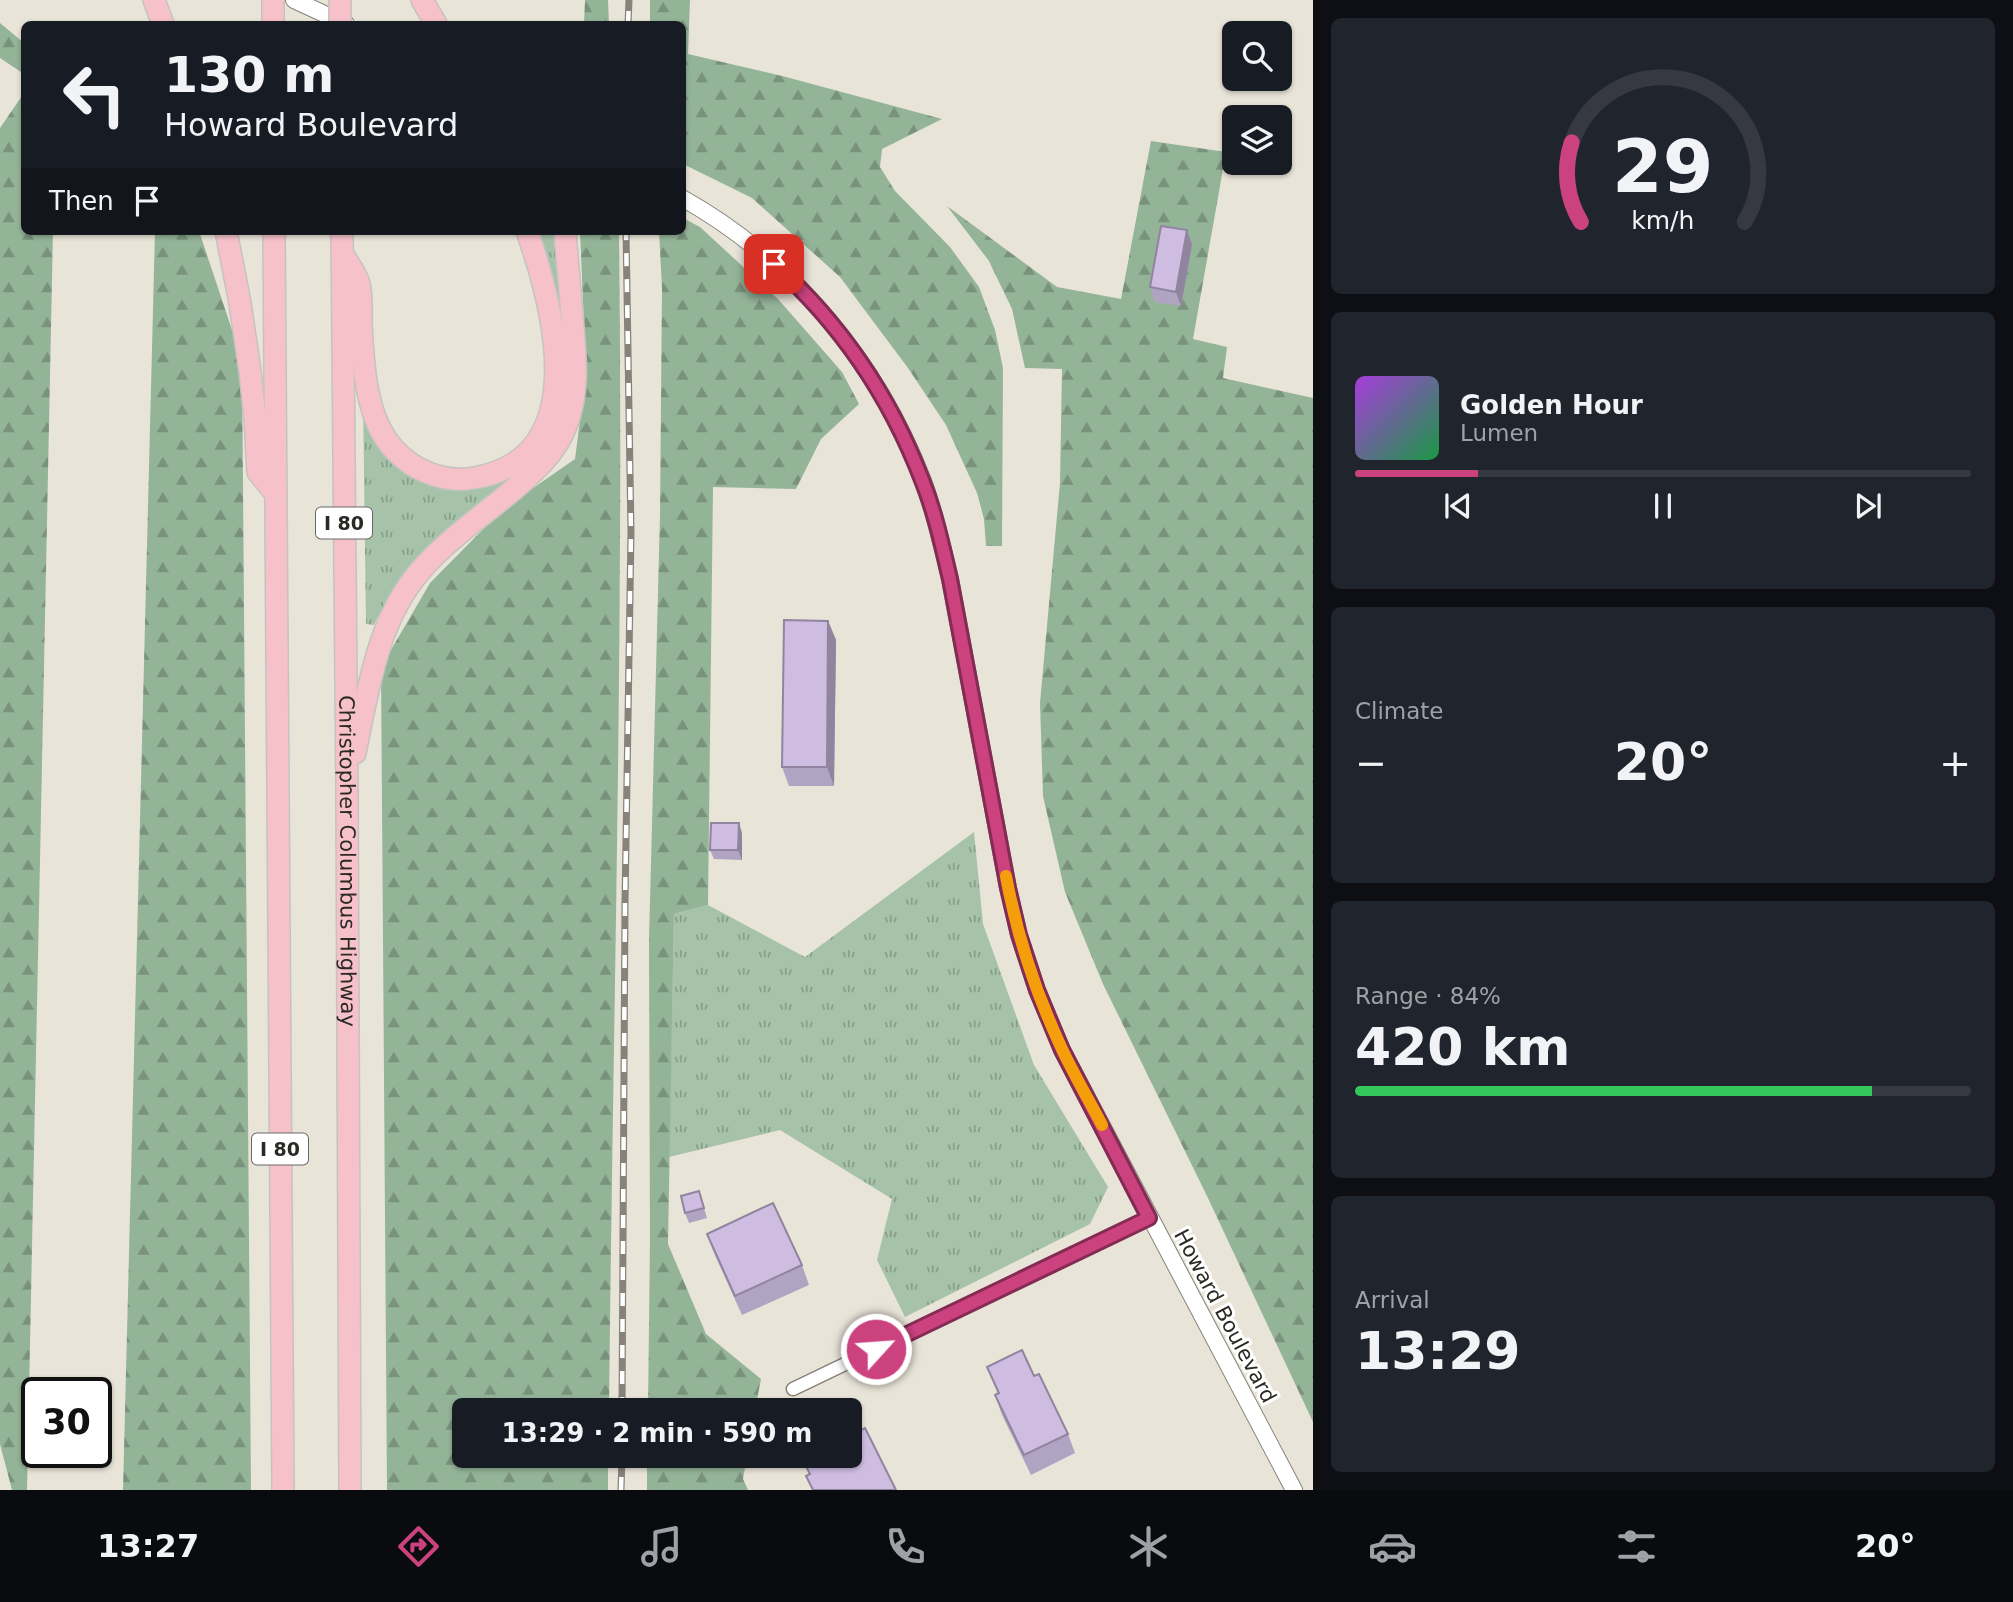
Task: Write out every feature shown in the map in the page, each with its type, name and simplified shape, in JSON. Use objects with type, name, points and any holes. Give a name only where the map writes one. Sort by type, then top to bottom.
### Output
[{"type":"highway","points":[[154,0],[162,21]]},
{"type":"highway","points":[[273,0],[273,21]]},
{"type":"highway","points":[[340,0],[340,21]]},
{"type":"highway","points":[[422,0],[434,21]]},
{"type":"highway","points":[[227,235],[250,371],[258,472],[276,494]]},
{"type":"highway","name":"I 80","points":[[274,235],[282,1490]]},
{"type":"highway","name":"Christopher Columbus Highway","points":[[342,235],[350,1490]]},
{"type":"highway","points":[[342,253],[359,284],[366,374],[373,414],[381,432],[401,457],[413,466],[429,474],[468,479],[502,470],[529,452],[546,427],[555,399],[553,330],[539,265],[528,235]]},
{"type":"highway","points":[[347,794],[377,653],[401,598],[419,571],[441,550],[544,464],[566,427],[572,408],[576,370],[565,235]]},
{"type":"main road","points":[[295,0],[340,21]]},
{"type":"main road","name":"Howard Boulevard","points":[[686,200],[711,214],[758,250],[790,278],[834,326],[880,392],[906,442],[923,482],[948,568],[1008,888],[1037,990],[1062,1050],[1294,1490]]},
{"type":"street","points":[[793,1388],[1149,1218]]},
{"type":"green space","points":[[585,0],[608,0],[609,21],[584,21]]},
{"type":"green space","points":[[650,0],[690,0],[688,54],[942,119],[882,149],[880,167],[895,191],[950,247],[979,287],[995,330],[1003,368],[1002,546],[986,546],[984,519],[977,493],[946,425],[908,368],[840,277],[752,198],[686,165],[686,21],[650,21]]},
{"type":"green space","points":[[0,23],[21,40],[21,72],[0,58]]},
{"type":"green space","points":[[21,97],[21,235],[53,235],[29,1377],[21,1377],[21,1468],[27,1468],[27,1490],[12,1490],[0,1444],[0,128]]},
{"type":"green space","points":[[1151,141],[1222,151],[1222,175],[1193,339],[1227,347],[1223,378],[1313,398],[1313,1422],[1207,1196],[1103,984],[1065,892],[1043,796],[1040,703],[1060,483],[1062,369],[1025,368],[1012,309],[989,261],[947,206],[1057,287],[1121,299]]},
{"type":"green space","points":[[686,220],[700,227],[778,299],[842,372],[859,404],[821,439],[796,489],[713,487],[708,905],[674,914],[668,1244],[706,1334],[761,1379],[757,1398],[648,1398],[649,940],[660,515],[662,288],[659,235],[686,235]]},
{"type":"green space","points":[[155,235],[200,235],[242,360],[251,1490],[123,1490]]},
{"type":"green space","points":[[537,235],[555,235],[567,382],[560,414],[565,371],[560,322]]},
{"type":"green space","points":[[580,235],[619,235],[619,673],[609,1398],[452,1398],[452,1468],[608,1468],[608,1490],[387,1490],[381,667],[430,583],[503,509],[575,459],[586,373]]},
{"type":"green space","points":[[363,395],[370,422],[387,454],[394,462],[418,477],[447,485],[468,486],[507,475],[524,465],[539,451],[551,434],[560,414],[557,424],[546,443],[532,461],[443,535],[404,576],[374,625],[366,624]]},
{"type":"green space","points":[[974,832],[983,924],[1034,1065],[1108,1187],[1090,1224],[905,1317],[877,1260],[892,1199],[780,1130],[669,1157],[674,914],[708,905],[805,957]]},
{"type":"green space","points":[[647,1468],[745,1468],[743,1479],[748,1490],[647,1490]]},
{"type":"building","points":[[1161,226],[1187,230],[1176,292],[1150,287]]},
{"type":"building","points":[[784,620],[828,621],[827,767],[782,767]]},
{"type":"building","points":[[711,823],[739,823],[738,850],[710,850]]},
{"type":"building","points":[[699,1191],[704,1208],[685,1213],[681,1196]]},
{"type":"building","points":[[773,1203],[802,1265],[735,1296],[707,1234]]},
{"type":"building","points":[[1022,1350],[1034,1376],[1039,1374],[1068,1434],[1024,1455],[995,1395],[999,1393],[987,1367]]},
{"type":"building","points":[[865,1428],[896,1490],[813,1490],[806,1476],[810,1474],[807,1468],[862,1468],[862,1430]]},
{"type":"railway","points":[[628,21],[629,0]]},
{"type":"railway","points":[[622,1398],[625,903],[631,533],[626,235]]},
{"type":"railway","points":[[621,1490],[622,1468]]},
{"type":"slow traffic","points":[[1006,876],[1019,935],[1037,990],[1062,1050],[1102,1125]]},
{"type":"route","points":[[774,264],[834,326],[863,366],[893,416],[923,482],[950,579],[1019,935],[1037,990],[1062,1050],[1149,1218],[876,1349]]}]
